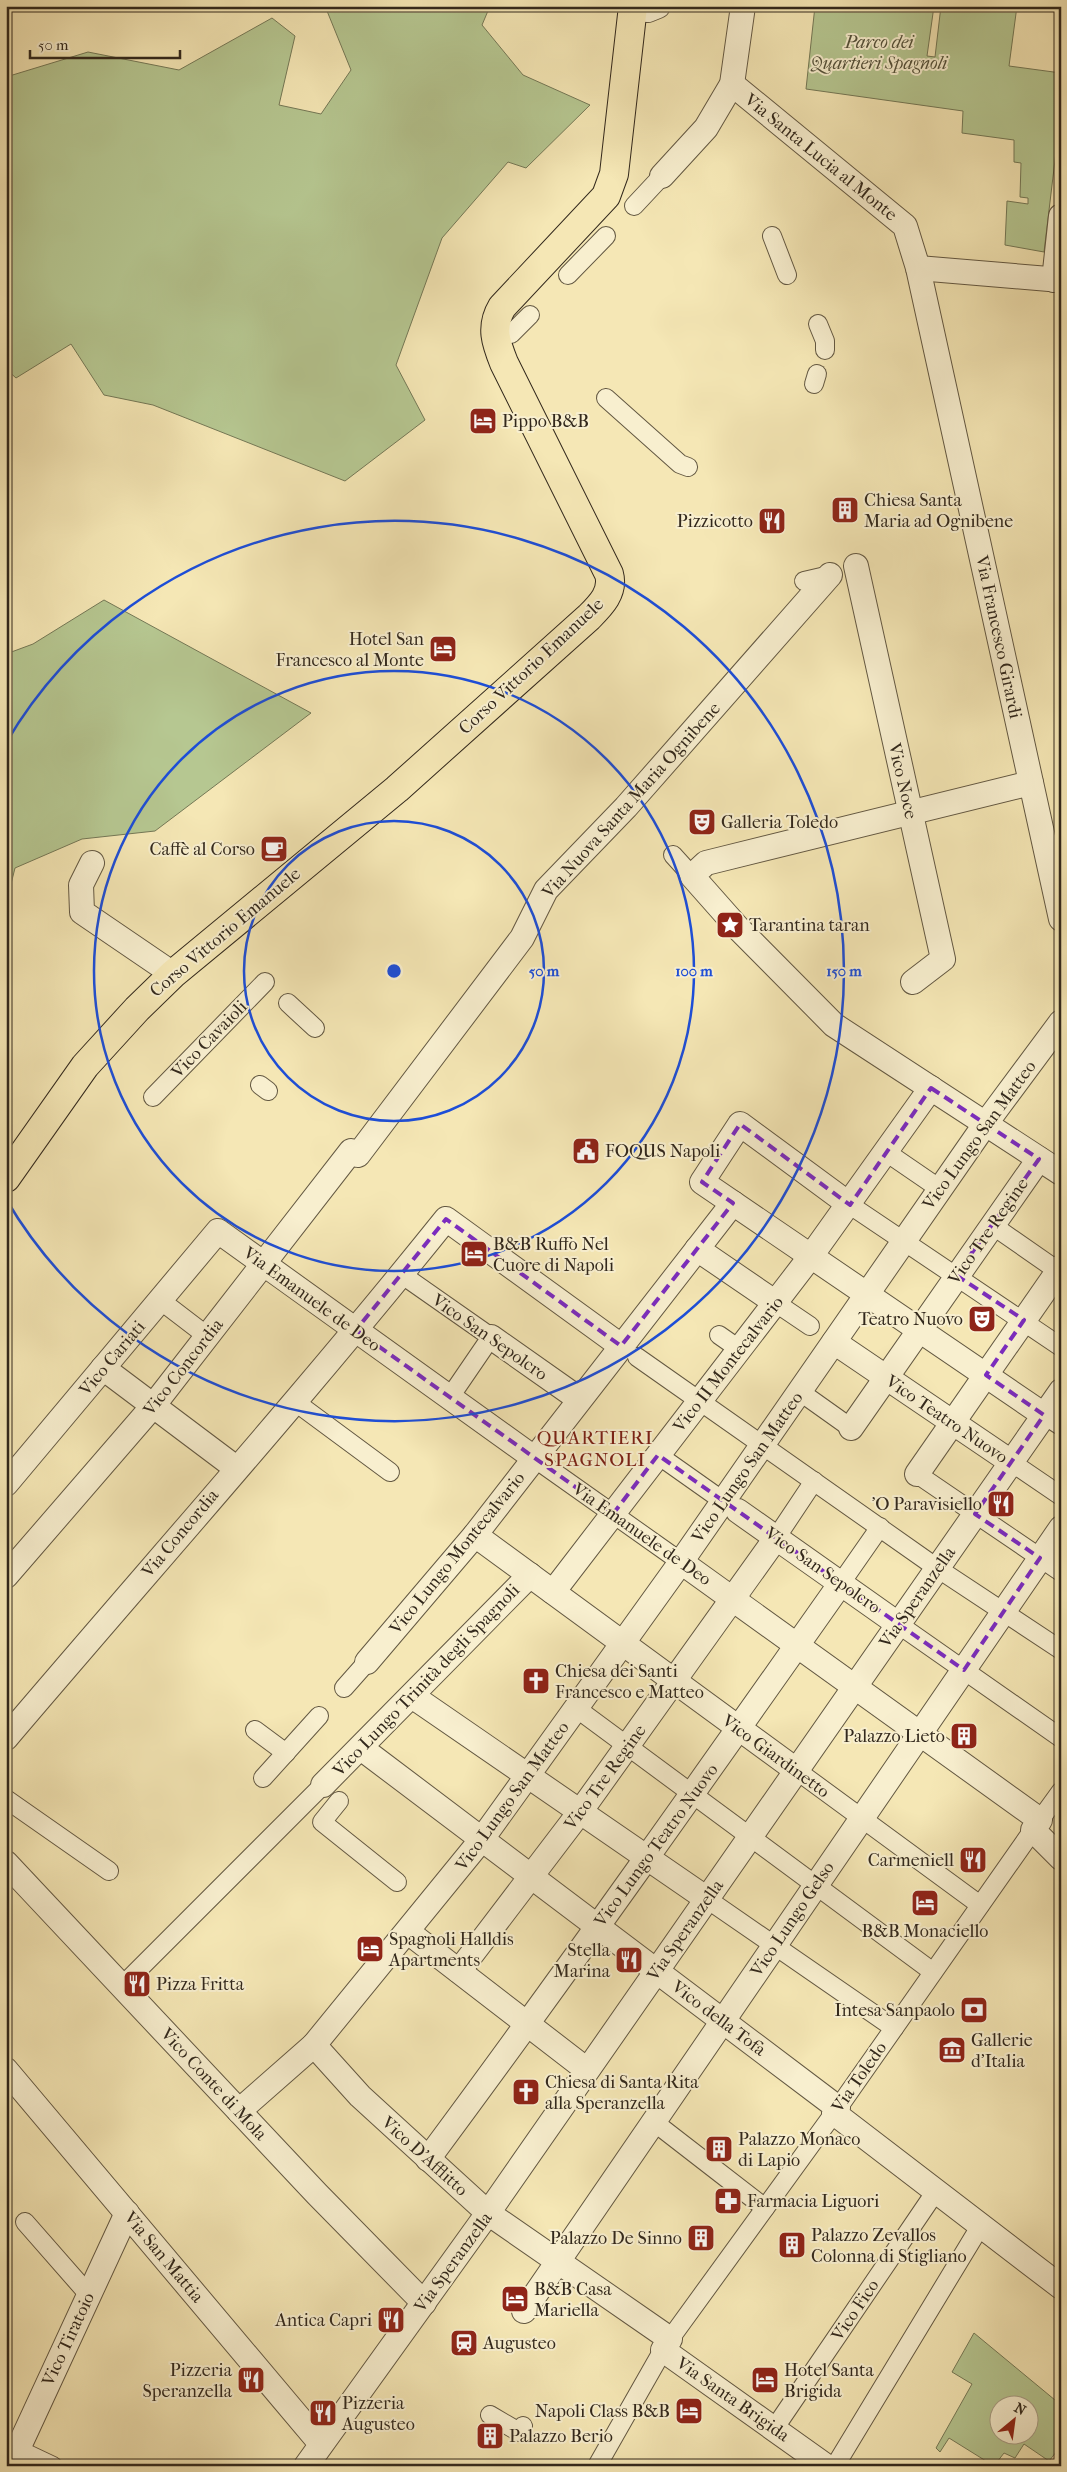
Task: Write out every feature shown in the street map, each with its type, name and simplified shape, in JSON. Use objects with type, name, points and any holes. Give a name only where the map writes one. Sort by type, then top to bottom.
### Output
[{"type":"main road","name":"Corso Vittorio Emanuele","points":[[6,1178],[86,1066],[137,1008],[173,974],[397,789],[589,617],[607,597],[610,587],[609,574],[504,363],[498,348],[494,325],[502,307],[606,196],[611,186],[641,7]]},
{"type":"street","points":[[732,84],[742,6]]},
{"type":"street","name":"Via Santa Lucia al Monte","points":[[634,206],[706,128],[732,84],[905,226],[918,268]]},
{"type":"street","points":[[918,268],[1057,280],[1061,216]]},
{"type":"street","points":[[568,275],[606,236]]},
{"type":"street","points":[[772,236],[787,275]]},
{"type":"street","name":"Via Francesco Girardi","points":[[918,268],[1031,784],[1058,889],[1061,919]]},
{"type":"street","points":[[511,334],[530,315]]},
{"type":"street","points":[[818,324],[824,336],[825,350]]},
{"type":"street","points":[[606,398],[680,464],[688,467]]},
{"type":"street","name":"Vico Noce","points":[[856,566],[943,959],[913,982]]},
{"type":"street","points":[[804,581],[830,575]]},
{"type":"street","name":"Via Nuova Santa Maria Ognibene","points":[[354,1153],[522,938],[546,890],[626,807],[830,575]]},
{"type":"street","points":[[692,876],[706,863],[1031,784]]},
{"type":"street","points":[[673,855],[738,928],[834,1025],[1061,1172]]},
{"type":"street","points":[[92,863],[81,885],[82,912],[173,974]]},
{"type":"street","name":"Vico Cavaioli","points":[[153,1097],[208,1047],[265,982]]},
{"type":"street","points":[[288,1003],[315,1028]]},
{"type":"street","name":"Vico Lungo San Matteo","points":[[239,2111],[314,2045],[482,1839],[681,1562],[731,1506],[762,1445],[986,1123],[1061,1022]]},
{"type":"street","name":"Vico II Montecalvario","points":[[553,1592],[812,1256],[931,1088]]},
{"type":"street","points":[[1052,1420],[702,1182],[740,1124],[850,1204],[1024,1320],[1061,1347]]},
{"type":"street","points":[[886,1152],[940,1189]]},
{"type":"street","name":"Vico Concordia","points":[[6,1576],[153,1406],[354,1153]]},
{"type":"street","name":"Vico Tre Regine","points":[[851,1428],[1039,1158]]},
{"type":"street","name":"Vico Lungo Montecalvario","points":[[344,1688],[475,1535],[579,1399],[629,1351],[697,1249],[733,1203]]},
{"type":"street","points":[[356,1330],[446,1219],[629,1351],[937,1568],[1061,1650]]},
{"type":"street","points":[[992,1226],[1060,1270],[917,1474],[1061,1572]]},
{"type":"street","name":"Via Emanuele de Deo","points":[[218,1231],[920,1734],[1037,1825],[1061,1858]]},
{"type":"street","name":"Vico Cariati","points":[[6,1484],[218,1231]]},
{"type":"street","points":[[697,1249],[810,1326]]},
{"type":"street","name":"Vico San Sepolcro","points":[[402,1274],[579,1399]]},
{"type":"street","points":[[160,1300],[207,1336]]},
{"type":"street","name":"Via Concordia","points":[[6,1738],[356,1330]]},
{"type":"street","points":[[719,1335],[740,1350]]},
{"type":"street","points":[[450,1397],[491,1338]]},
{"type":"street","name":"Vico Teatro Nuovo","points":[[834,1342],[1061,1496]]},
{"type":"street","points":[[103,1368],[236,1468]]},
{"type":"street","points":[[799,1391],[851,1428]]},
{"type":"street","name":"Via Speranzella","points":[[306,2466],[488,2213],[1011,1462],[1052,1420],[1061,1391]]},
{"type":"street","points":[[294,1401],[390,1472]]},
{"type":"street","name":"Vico San Sepolcro","points":[[658,1455],[1061,1738]]},
{"type":"street","name":"Vico Tre Regine","points":[[459,1971],[532,1877],[628,1746],[776,1538],[814,1481]]},
{"type":"street","name":"Vico Lungo Teatro Nuovo","points":[[428,2159],[528,2024],[693,1794],[880,1527]]},
{"type":"street","name":"Vico Lungo Gelso","points":[[524,2311],[1061,1528]]},
{"type":"street","name":"Vico Giardinetto","points":[[475,1535],[980,1905]]},
{"type":"street","name":"Vico Lungo Trinità degli Spagnoli","points":[[122,1986],[329,1790],[360,1748],[530,1575]]},
{"type":"street","points":[[412,1696],[894,2028]]},
{"type":"street","points":[[576,1708],[933,1972]]},
{"type":"street","points":[[263,1778],[319,1716]]},
{"type":"street","points":[[255,1730],[286,1753]]},
{"type":"street","name":"Vico della Tofa","points":[[360,1748],[723,2021],[936,2191],[1061,2287]]},
{"type":"street","points":[[329,1790],[322,1822],[397,1882]]},
{"type":"street","name":"Via Toledo","points":[[597,2466],[666,2345],[836,2110],[1061,1791]]},
{"type":"street","points":[[6,1799],[109,1871]]},
{"type":"street","name":"Vico Conte di Mola","points":[[6,1863],[239,2111],[424,2303]]},
{"type":"street","points":[[408,1932],[587,2070]]},
{"type":"street","name":"Vico D'Afflitto","points":[[314,2045],[360,2096],[488,2213],[666,2345]]},
{"type":"street","name":"Via San Mattia","points":[[11,2086],[126,2213],[322,2444]]},
{"type":"street","points":[[654,2122],[766,2208]]},
{"type":"street","name":"Vico Fico","points":[[774,2429],[936,2191]]},
{"type":"street","name":"Vico Tiratoio","points":[[11,2453],[89,2295],[126,2213]]},
{"type":"street","points":[[25,2222],[89,2295]]},
{"type":"street","points":[[835,2466],[981,2225]]},
{"type":"street","name":"Via Santa Brigida","points":[[666,2345],[774,2429],[826,2466]]},
{"type":"street","points":[[490,2415],[519,2432],[523,2426]]},
{"type":"street","points":[[11,2453],[52,2466]]},
{"type":"highlighted area","points":[[931,1088],[1039,1159],[956,1275],[1024,1320],[986,1375],[1044,1415],[975,1514],[1040,1558],[964,1670],[658,1455],[613,1514],[356,1330],[446,1219],[621,1346],[733,1203],[702,1182],[740,1124],[850,1205]]},
{"type":"green space","points":[[325,6],[490,6],[482,25],[523,75],[590,105],[526,168],[508,162],[442,238],[396,365],[425,420],[345,481],[153,405],[104,395],[71,344],[16,378],[6,369],[6,77],[88,52],[179,70],[272,18],[295,36],[279,105],[321,114],[351,70]]},
{"type":"green space","name":"Parco dei Quartieri Spagnoli","points":[[815,6],[934,6],[927,56],[935,57],[941,6],[1017,6],[1009,66],[1061,73],[1061,110],[1044,252],[1005,245],[1007,201],[1028,204],[1028,198],[1020,197],[1021,163],[1014,162],[1014,140],[962,133],[963,111],[806,89]]},
{"type":"green space","points":[[104,600],[311,713],[155,831],[82,839],[15,868],[6,904],[6,654],[33,644]]},
{"type":"green space","points":[[974,2333],[1061,2405],[1061,2446],[1049,2461],[1024,2444],[1015,2458],[1004,2453],[994,2466],[949,2438],[940,2452],[936,2448],[972,2384],[952,2372]]},
{"type":"place","name":"Pippo B&B","points":[[483,421]]},
{"type":"place","name":"Chiesa Santa Maria ad Ognibene","points":[[845,510]]},
{"type":"place","name":"Pizzicotto","points":[[772,521]]},
{"type":"place","name":"Hotel San Francesco al Monte","points":[[443,649]]},
{"type":"place","name":"Galleria Toledo","points":[[702,822]]},
{"type":"place","name":"Caffè al Corso","points":[[274,849]]},
{"type":"place","name":"Tarantina taran","points":[[730,925]]},
{"type":"place","name":"FOQUS Napoli","points":[[586,1151]]},
{"type":"place","name":"B&B Ruffo Nel Cuore di Napoli","points":[[474,1254]]},
{"type":"place","name":"Teatro Nuovo","points":[[982,1319]]},
{"type":"place","name":"'O Paravisiello","points":[[1001,1504]]},
{"type":"place","name":"Chiesa dei Santi Francesco e Matteo","points":[[536,1681]]},
{"type":"place","name":"Palazzo Lieto","points":[[964,1736]]},
{"type":"place","name":"Carmeniell","points":[[973,1860]]},
{"type":"place","name":"B&B Monaciello","points":[[925,1903]]},
{"type":"place","name":"Spagnoli Halldis Apartments","points":[[370,1949]]},
{"type":"place","name":"Stella Marina","points":[[629,1960]]},
{"type":"place","name":"Pizza Fritta","points":[[137,1984]]},
{"type":"place","name":"Intesa Sanpaolo","points":[[974,2010]]},
{"type":"place","name":"Gallerie d'Italia","points":[[952,2050]]},
{"type":"place","name":"Chiesa di Santa Rita alla Speranzella","points":[[526,2092]]},
{"type":"place","name":"Palazzo Monaco di Lapio","points":[[719,2149]]},
{"type":"place","name":"Farmacia Liguori","points":[[728,2201]]},
{"type":"place","name":"Palazzo De Sinno","points":[[701,2238]]},
{"type":"place","name":"Palazzo Zevallos Colonna di Stigliano","points":[[792,2245]]},
{"type":"place","name":"B&B Casa Mariella","points":[[515,2299]]},
{"type":"place","name":"Antica Capri","points":[[391,2320]]},
{"type":"place","name":"Augusteo","points":[[464,2343]]},
{"type":"place","name":"Pizzeria Speranzella","points":[[251,2380]]},
{"type":"place","name":"Hotel Santa Brigida","points":[[765,2380]]},
{"type":"place","name":"Napoli Class B&B","points":[[689,2411]]},
{"type":"place","name":"Pizzeria Augusteo","points":[[323,2413]]},
{"type":"place","name":"Palazzo Berio","points":[[490,2436]]},
{"type":"district","name":"QUARTIERI SPAGNOLI","points":[[595,1448]]}]
